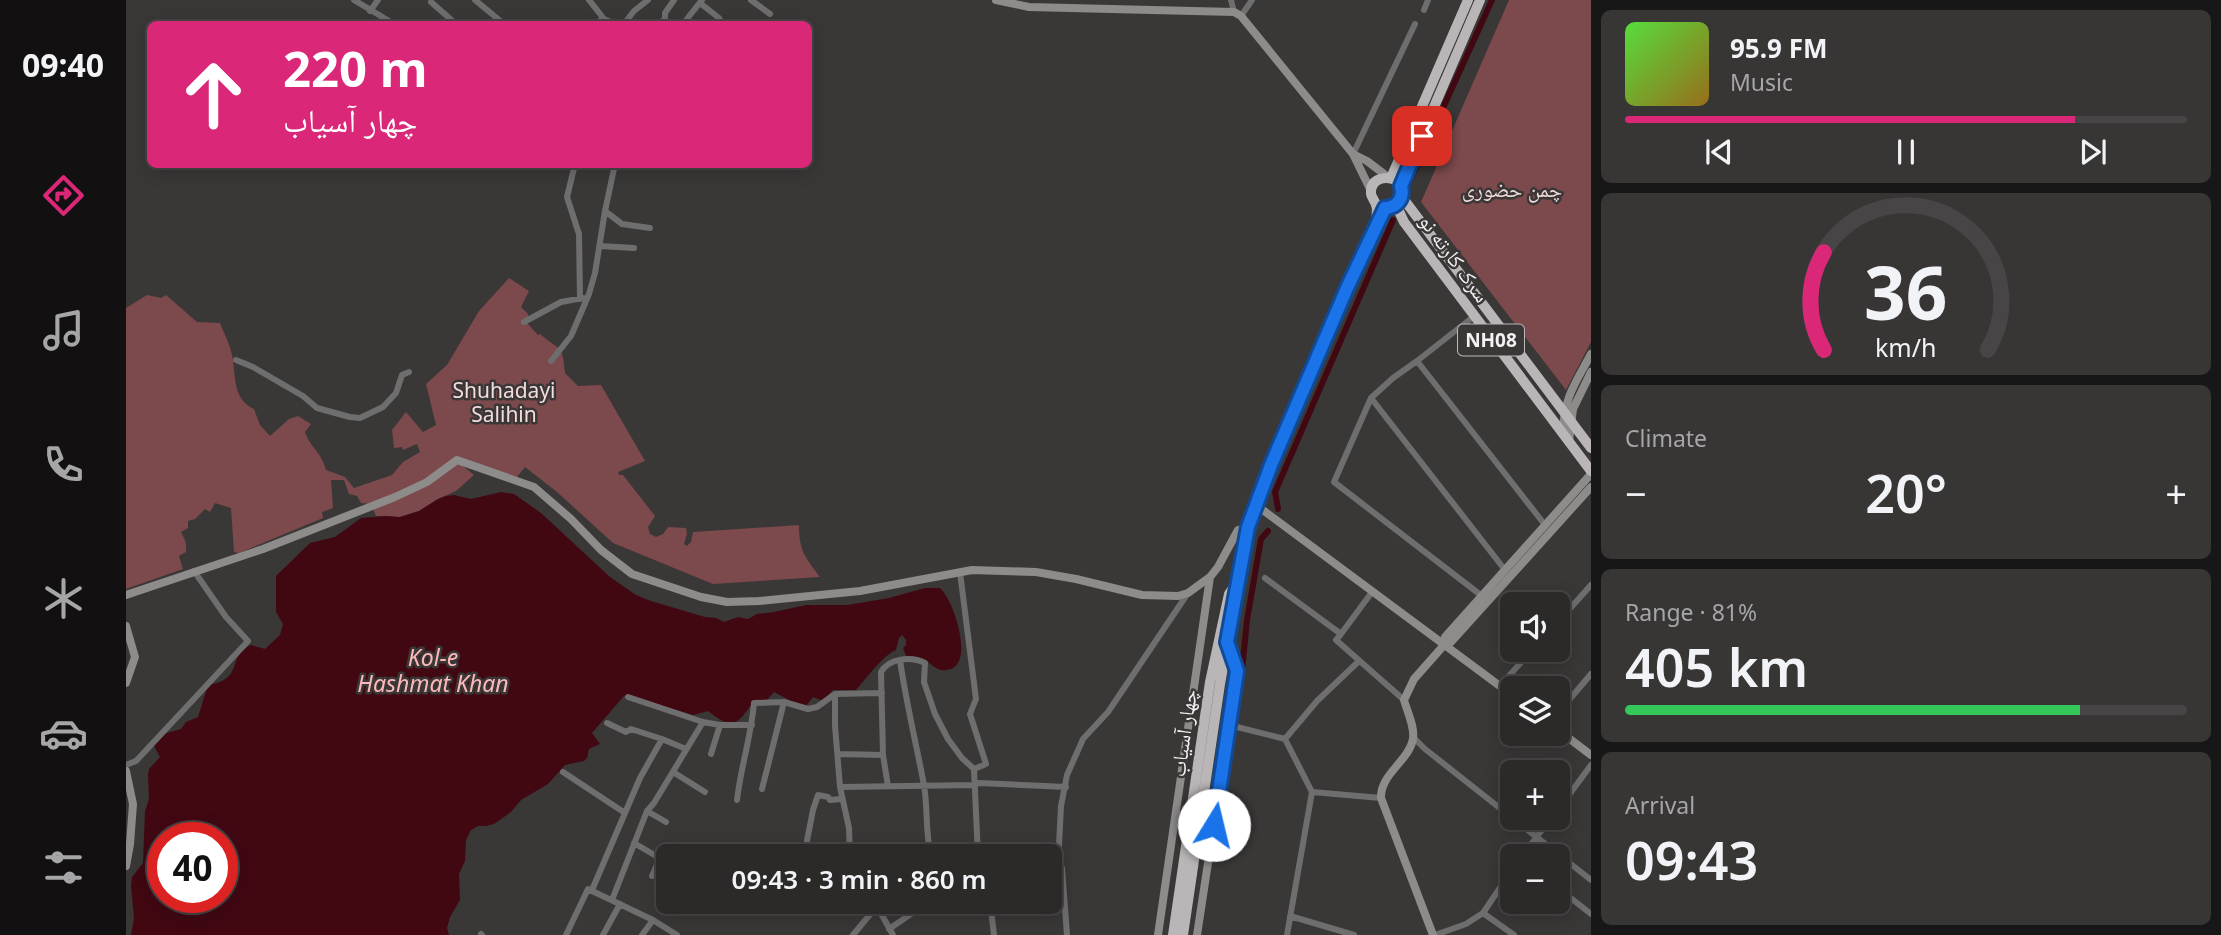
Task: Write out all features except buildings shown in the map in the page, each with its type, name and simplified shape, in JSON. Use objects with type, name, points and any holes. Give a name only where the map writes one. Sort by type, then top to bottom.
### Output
[{"type":"highway","points":[[1392,200],[1390,177],[1468,0]]},
{"type":"highway","points":[[1392,200],[1480,0]]},
{"type":"highway","points":[[1390,177],[1379,179],[1371,191],[1392,200]]},
{"type":"highway","name":"چهار آسیاب","points":[[1173,935],[1185,888],[1248,527],[1347,288],[1392,200]]},
{"type":"highway","name":"سرک کارته نو","points":[[1392,200],[1404,222],[1591,472]]},
{"type":"highway","name":"سرک کارته نو","points":[[1392,200],[1591,448]]},
{"type":"highway","name":"چهار آسیاب","points":[[1183,935],[1185,888],[1210,682],[1228,594],[1237,582]]},
{"type":"street","points":[[354,0],[389,21]]},
{"type":"street","points":[[370,10],[379,0]]},
{"type":"street","points":[[475,0],[500,21]]},
{"type":"street","points":[[589,0],[608,21]]},
{"type":"street","points":[[626,21],[648,0]]},
{"type":"street","points":[[663,21],[674,0]]},
{"type":"street","points":[[751,0],[770,14]]},
{"type":"street","points":[[996,0],[1237,14],[1252,0]]},
{"type":"street","points":[[1231,0],[1237,14],[1353,154],[1371,191]]},
{"type":"street","points":[[1423,10],[1428,0]]},
{"type":"street","points":[[431,2],[453,21]]},
{"type":"street","points":[[685,21],[701,2],[720,21]]},
{"type":"street","points":[[600,21],[604,19]]},
{"type":"street","points":[[1353,154],[1415,24]]},
{"type":"street","points":[[1353,154],[1390,177]]},
{"type":"street","points":[[574,168],[567,197],[579,234],[580,299]]},
{"type":"street","points":[[551,361],[571,336],[588,296],[595,273],[614,168]]},
{"type":"street","points":[[605,211],[622,224],[650,228]]},
{"type":"street","points":[[600,246],[634,247]]},
{"type":"street","points":[[524,322],[561,302],[588,296]]},
{"type":"street","points":[[1474,317],[1393,377],[1371,398],[1334,482],[1482,596]]},
{"type":"street","points":[[1566,437],[1563,411],[1591,354]]},
{"type":"street","points":[[236,360],[303,396],[317,408],[360,418],[383,407],[396,393],[402,375],[409,372]]},
{"type":"street","points":[[1417,361],[1545,525]]},
{"type":"street","points":[[1566,437],[1576,401],[1591,372]]},
{"type":"street","points":[[1371,398],[1505,570]]},
{"type":"street","points":[[126,595],[263,549],[395,497],[426,482],[457,460],[534,487],[621,567],[649,581],[727,602],[860,592],[982,570],[1036,572],[1142,595],[1165,597],[1188,593]]},
{"type":"street","points":[[1445,644],[1445,637],[1591,472]]},
{"type":"street","points":[[1404,700],[1414,679],[1445,644],[1451,642],[1591,487]]},
{"type":"street","points":[[1256,505],[1500,686]]},
{"type":"street","points":[[1056,844],[1067,775],[1083,738],[1108,712],[1188,593],[1210,577],[1238,530],[1248,527]]},
{"type":"street","points":[[126,765],[136,761],[248,641],[226,617],[194,571]]},
{"type":"street","points":[[960,572],[975,699],[970,714],[986,764],[974,769]]},
{"type":"street","points":[[1158,935],[1210,577]]},
{"type":"street","points":[[1265,578],[1340,634]]},
{"type":"street","points":[[1570,609],[1591,585]]},
{"type":"street","points":[[1372,592],[1336,640],[1404,700],[1413,737],[1425,749],[1591,880]]},
{"type":"street","points":[[126,625],[135,657],[126,683]]},
{"type":"street","points":[[1197,935],[1237,671],[1227,642]]},
{"type":"street","points":[[900,660],[925,787],[929,844]]},
{"type":"street","points":[[888,786],[883,755],[881,673],[889,663],[919,660],[925,663],[924,682],[947,739],[974,769],[977,844]]},
{"type":"street","points":[[1285,739],[1317,701],[1359,661]]},
{"type":"street","points":[[1509,676],[1521,662]]},
{"type":"street","points":[[1570,699],[1591,674]]},
{"type":"street","points":[[737,800],[754,703],[784,702],[808,709],[817,707],[835,694],[882,693]]},
{"type":"street","points":[[835,694],[841,799],[849,828],[850,844]]},
{"type":"street","points":[[628,697],[703,722],[752,725]]},
{"type":"street","points":[[762,789],[784,702]]},
{"type":"street","points":[[612,900],[647,811],[703,722]]},
{"type":"street","points":[[607,723],[626,732],[631,729],[662,739],[686,750]]},
{"type":"street","points":[[710,754],[720,725]]},
{"type":"street","points":[[1230,725],[1285,739],[1312,792],[1287,935]]},
{"type":"street","points":[[1413,737],[1409,749],[1383,785],[1381,798],[1434,935],[1466,924],[1483,913],[1500,888]]},
{"type":"street","points":[[592,890],[640,779],[662,739]]},
{"type":"street","points":[[1570,739],[1591,755]]},
{"type":"street","points":[[839,754],[883,755]]},
{"type":"street","points":[[1570,794],[1591,765]]},
{"type":"street","points":[[126,771],[133,804],[126,866]]},
{"type":"street","points":[[562,772],[625,813]]},
{"type":"street","points":[[673,772],[705,792]]},
{"type":"street","points":[[840,787],[925,787],[979,783],[1066,787]]},
{"type":"street","points":[[1312,792],[1381,798]]},
{"type":"street","points":[[806,844],[818,795],[830,800],[841,799]]},
{"type":"street","points":[[647,811],[666,822]]},
{"type":"street","points":[[1532,844],[1543,830]]},
{"type":"street","points":[[634,843],[656,856]]},
{"type":"street","points":[[652,876],[656,867]]},
{"type":"street","points":[[1062,868],[1067,935]]},
{"type":"street","points":[[566,935],[588,889],[653,920],[677,935]]},
{"type":"street","points":[[1570,897],[1591,914]]},
{"type":"street","points":[[603,935],[620,904]]},
{"type":"street","points":[[1483,913],[1514,935]]},
{"type":"street","points":[[853,935],[868,914]]},
{"type":"street","points":[[882,914],[891,932],[914,914]]},
{"type":"street","points":[[992,914],[994,935]]},
{"type":"street","points":[[1290,916],[1354,935]]},
{"type":"street","points":[[642,935],[653,920]]},
{"type":"green space","name":"چمن حضوری","points":[[1509,0],[1591,0],[1591,342],[1566,390],[1421,202]]},
{"type":"green space","name":"Shuhadayi Salihin","points":[[509,278],[529,291],[521,307],[528,314],[528,324],[538,335],[559,349],[565,373],[578,386],[601,385],[645,461],[618,472],[655,516],[648,527],[650,534],[656,537],[663,534],[668,527],[686,528],[684,544],[687,546],[691,542],[693,532],[799,525],[804,553],[820,577],[713,584],[613,543],[525,467],[517,477],[462,465],[474,475],[456,491],[419,511],[400,517],[376,516],[371,504],[361,503],[357,496],[349,494],[344,480],[331,480],[333,508],[322,512],[323,518],[239,553],[234,552],[231,508],[215,503],[210,512],[205,509],[195,519],[188,521],[188,528],[181,532],[186,546],[186,552],[179,556],[183,569],[126,589],[126,308],[147,295],[161,298],[166,295],[197,322],[220,323],[231,351],[238,393],[247,405],[254,409],[260,425],[270,436],[289,419],[298,416],[311,424],[305,432],[326,470],[345,477],[354,488],[392,475],[403,462],[420,452],[417,444],[403,450],[402,447],[394,448],[392,430],[406,412],[423,432],[436,425],[426,384],[447,365],[479,311]]},
{"type":"water","name":"Kol-e Hashmat Khan","points":[[501,492],[514,494],[541,513],[610,577],[636,595],[724,622],[806,605],[847,605],[889,598],[925,588],[940,588],[951,605],[960,632],[960,658],[956,666],[939,670],[922,658],[906,656],[903,648],[906,640],[902,635],[896,650],[880,662],[856,690],[833,690],[823,701],[813,697],[806,706],[774,692],[766,701],[753,702],[734,723],[723,721],[708,711],[693,715],[624,696],[592,733],[600,744],[589,749],[584,761],[565,765],[548,784],[521,800],[511,812],[494,824],[478,826],[471,830],[466,840],[465,861],[459,874],[460,900],[450,917],[447,928],[449,935],[131,935],[134,918],[131,886],[132,877],[143,863],[145,811],[149,799],[148,774],[160,757],[154,746],[160,735],[181,729],[186,722],[198,717],[209,685],[227,678],[243,650],[251,645],[265,649],[280,635],[283,624],[276,612],[276,576],[310,543],[335,537],[361,518],[400,517],[419,511],[438,499],[454,495],[471,499]]},
{"type":"waterway","points":[[1404,194],[1492,0]]},
{"type":"waterway","points":[[1278,509],[1275,492],[1393,220]]},
{"type":"waterway","points":[[1241,680],[1247,620],[1261,539],[1268,531]]},
{"type":"waterway","points":[[1233,725],[1239,692]]},
{"type":"route","points":[[1214,825],[1237,671],[1227,642],[1248,527],[1271,465],[1347,288],[1385,208],[1396,205],[1402,197],[1401,186],[1422,136]]}]
